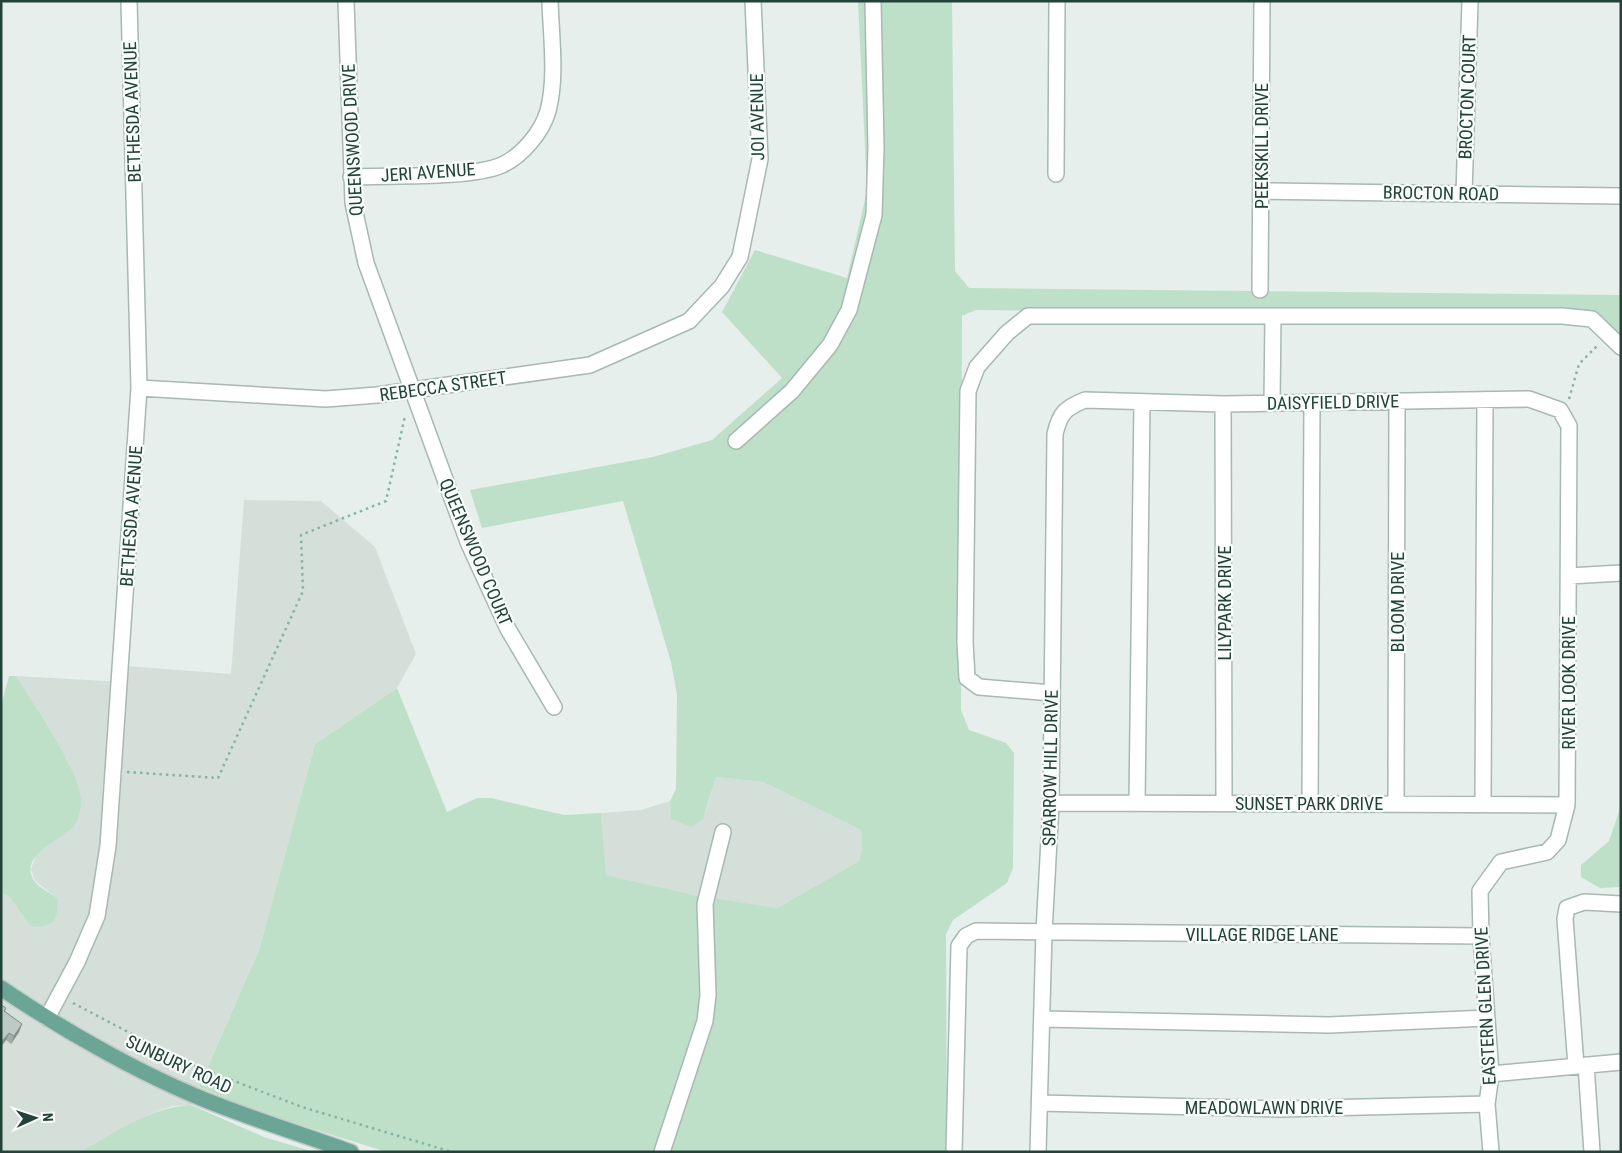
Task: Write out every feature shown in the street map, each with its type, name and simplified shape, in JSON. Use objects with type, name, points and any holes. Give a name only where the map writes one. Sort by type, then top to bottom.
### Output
[{"type":"main road","name":"SUNBURY ROAD","points":[[1,988],[47,1018],[143,1070],[217,1105],[351,1152]]},
{"type":"street","name":"BETHESDA AVENUE","points":[[47,1018],[77,962],[97,916],[108,846],[139,388],[129,1]]},
{"type":"street","name":"QUEENSWOOD DRIVE","points":[[346,1],[353,203],[366,263],[411,390]]},
{"type":"street","name":"JERI AVENUE","points":[[351,176],[468,173],[502,164],[530,143],[548,112],[552,76],[550,1]]},
{"type":"street","name":"JOI AVENUE","points":[[722,286],[740,257],[760,159],[753,1]]},
{"type":"street","points":[[736,442],[792,391],[830,345],[849,310],[874,215],[876,147],[873,1]]},
{"type":"street","points":[[1056,174],[1057,1]]},
{"type":"street","name":"PEEKSKILL DRIVE","points":[[1260,290],[1262,1]]},
{"type":"street","name":"BROCTON COURT","points":[[1464,194],[1470,1]]},
{"type":"street","name":"BROCTON ROAD","points":[[1261,191],[1621,196]]},
{"type":"street","name":"REBECCA STREET","points":[[139,388],[326,399],[411,390],[590,365],[688,322],[722,286]]},
{"type":"street","points":[[1052,693],[979,687],[967,678],[965,632],[968,391],[977,367],[1008,333],[1028,316],[1562,316],[1592,319],[1621,347]]},
{"type":"street","points":[[1272,403],[1273,316]]},
{"type":"street","name":"QUEENSWOOD COURT","points":[[411,390],[472,551],[508,628],[554,707]]},
{"type":"street","name":"DAISYFIELD DRIVE","points":[[1085,400],[1223,404],[1529,399],[1560,410]]},
{"type":"street","name":"SPARROW HILL DRIVE","points":[[1038,1152],[1044,932],[1051,803],[1055,434],[1059,418],[1070,406],[1085,400]]},
{"type":"street","points":[[1483,804],[1485,400]]},
{"type":"street","name":"BLOOM DRIVE","points":[[1396,803],[1397,401]]},
{"type":"street","points":[[1137,803],[1142,402]]},
{"type":"street","points":[[1310,803],[1312,402]]},
{"type":"street","name":"LILYPARK DRIVE","points":[[1223,404],[1224,802]]},
{"type":"street","name":"RIVER LOOK DRIVE","points":[[1480,891],[1500,862],[1547,852],[1558,840],[1567,805],[1569,426],[1560,410]]},
{"type":"street","points":[[1568,576],[1621,573]]},
{"type":"street","name":"SUNSET PARK DRIVE","points":[[1051,803],[1224,802],[1567,805]]},
{"type":"street","points":[[662,1152],[705,1021],[708,995],[705,904],[723,832]]},
{"type":"street","name":"EASTERN GLEN DRIVE","points":[[1480,891],[1481,936],[1491,1074],[1488,1104],[1491,1152]]},
{"type":"street","points":[[1592,1152],[1565,919],[1567,908],[1584,902],[1621,904]]},
{"type":"street","name":"VILLAGE RIDGE LANE","points":[[954,1152],[959,946],[966,936],[976,931],[1481,936]]},
{"type":"street","points":[[1042,1019],[1329,1024],[1487,1018]]},
{"type":"street","points":[[1491,1074],[1621,1062]]},
{"type":"street","name":"MEADOWLAWN DRIVE","points":[[1040,1103],[1280,1109],[1488,1104]]},
{"type":"path","points":[[1560,410],[1569,398],[1580,364],[1608,335]]},
{"type":"path","points":[[113,770],[218,778],[303,591],[301,535],[386,500],[411,390]]},
{"type":"path","points":[[59,995],[187,1063],[302,1107],[452,1152]]},
{"type":"shaded area","points":[[244,500],[321,501],[375,547],[416,654],[397,688],[315,744],[259,950],[191,1105],[172,1106],[150,1114],[80,1152],[1,1152],[1,893],[9,896],[30,926],[57,898],[35,881],[31,869],[36,855],[76,824],[69,763],[16,676],[124,682],[126,666],[231,674]]},
{"type":"shaded area","points":[[716,777],[763,782],[861,830],[862,849],[859,861],[777,908],[699,896],[605,875],[601,813],[641,810],[670,801],[671,819],[706,811]]},
{"type":"green space","points":[[858,1],[952,1],[955,271],[969,288],[1621,295],[1621,337],[1581,318],[976,310],[962,316],[961,710],[969,730],[1006,743],[1014,753],[1013,868],[1007,883],[953,920],[946,934],[947,1152],[670,1152],[712,1018],[710,918],[713,898],[777,908],[859,861],[862,849],[861,830],[763,782],[716,777],[703,819],[692,827],[671,819],[670,801],[676,789],[677,695],[671,662],[623,501],[482,528],[470,490],[653,457],[712,440],[782,378],[722,312],[755,250],[847,278],[867,191]]},
{"type":"green space","points":[[9,676],[16,676],[56,739],[74,775],[81,806],[76,823],[71,829],[45,848],[32,863],[31,872],[35,882],[57,898],[58,906],[56,917],[53,921],[38,927],[30,926],[9,896],[1,893],[1,706]]},
{"type":"green space","points":[[397,688],[447,812],[477,798],[491,798],[564,815],[601,813],[606,875],[699,896],[703,1015],[658,1152],[387,1152],[255,1111],[199,1087],[259,950],[315,744]]},
{"type":"green space","points":[[1621,806],[1621,887],[1600,888],[1581,877],[1581,865],[1609,841]]},
{"type":"green space","points":[[191,1105],[264,1137],[314,1152],[80,1152],[147,1116],[176,1107]]},
{"type":"building","points":[[1,1005],[6,1008],[4,1011],[22,1024],[14,1036],[9,1033],[1,1043]]}]
